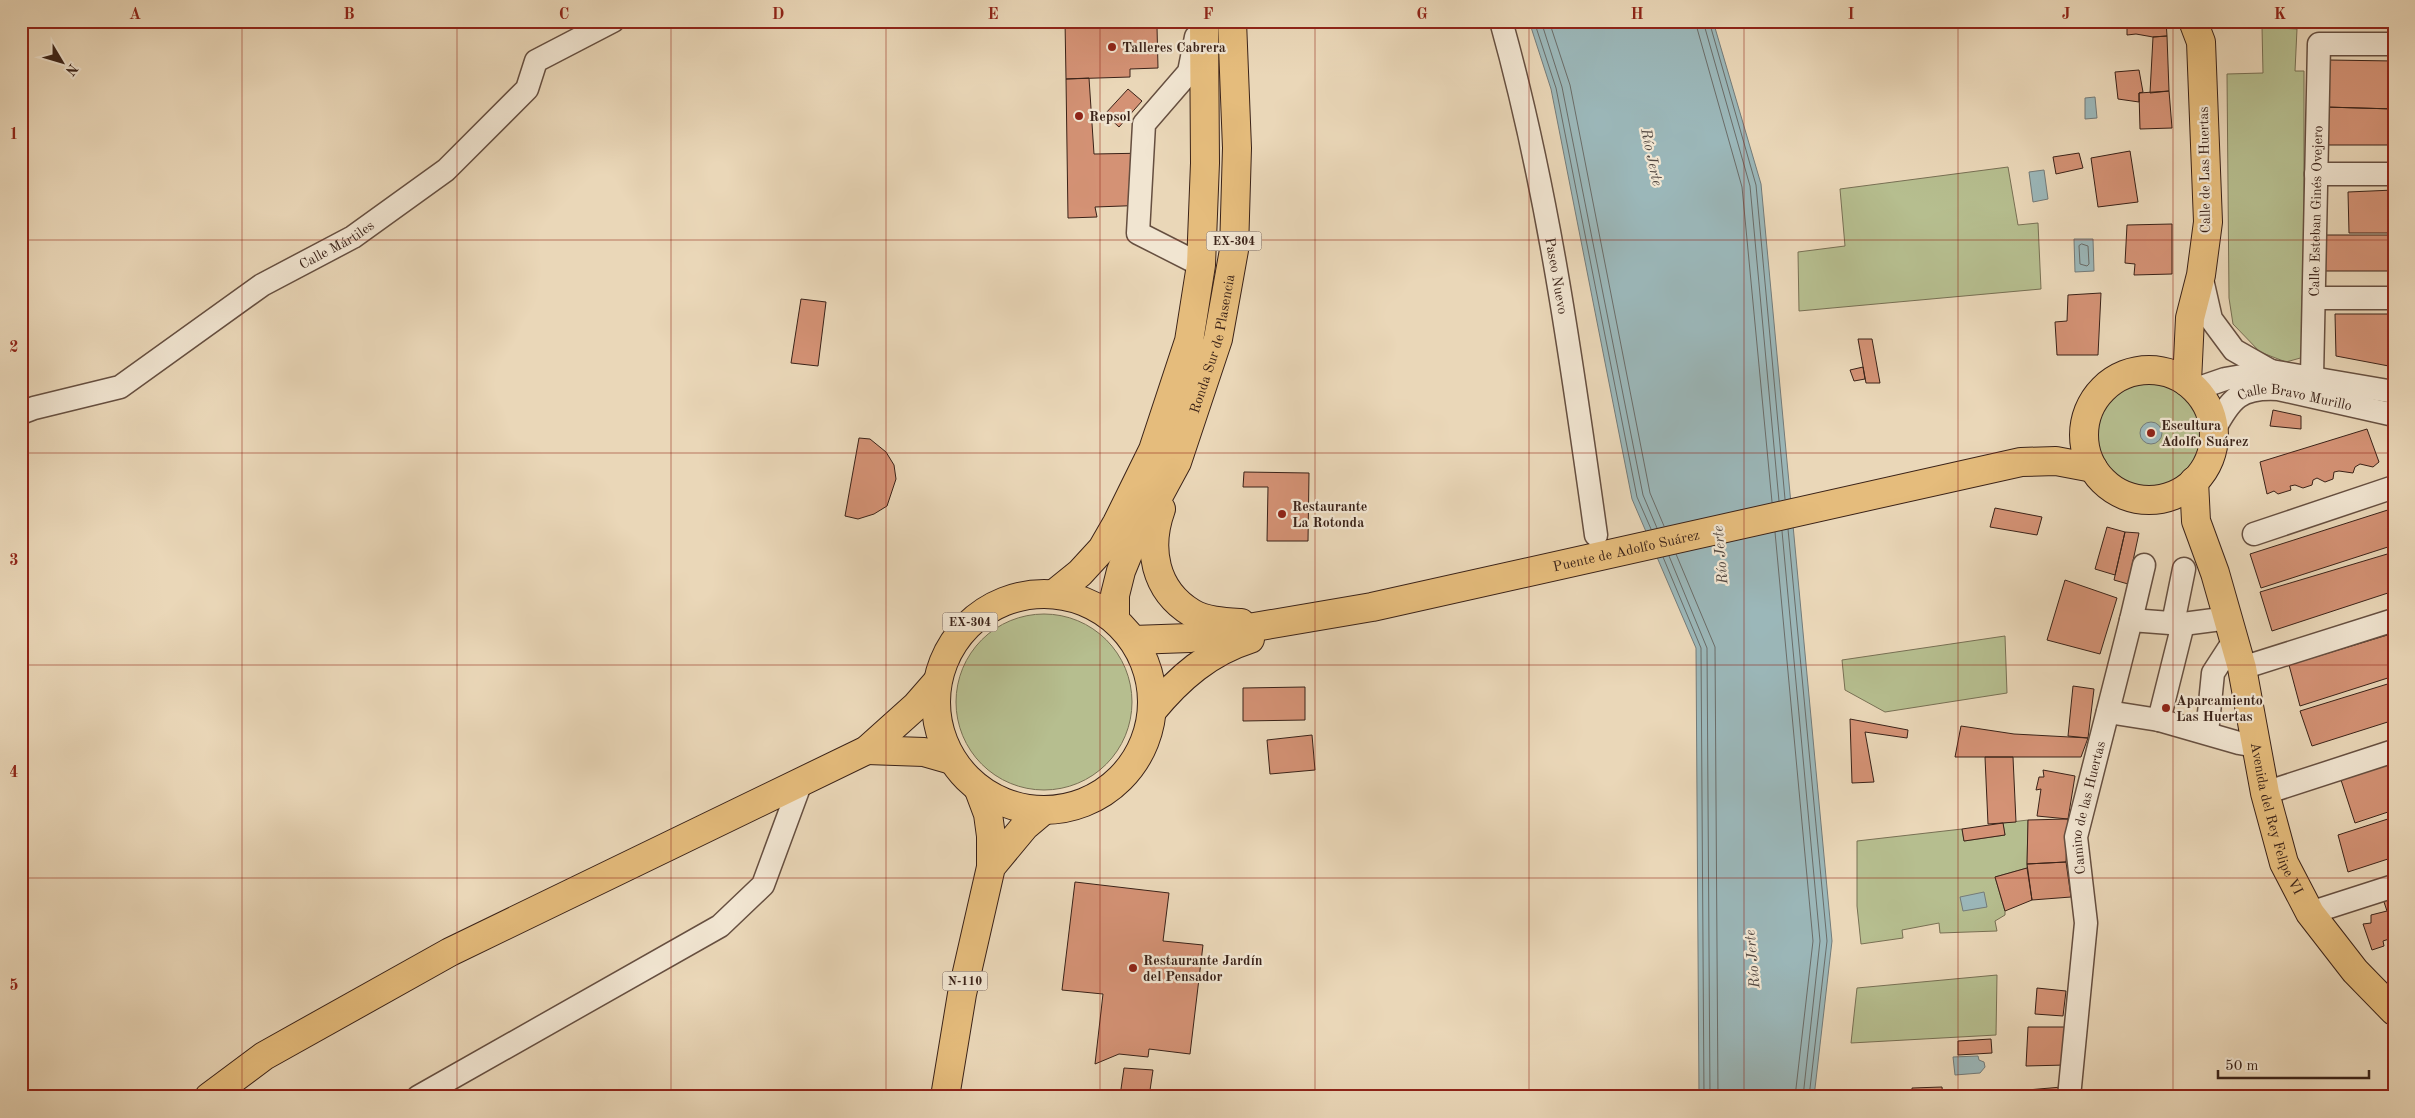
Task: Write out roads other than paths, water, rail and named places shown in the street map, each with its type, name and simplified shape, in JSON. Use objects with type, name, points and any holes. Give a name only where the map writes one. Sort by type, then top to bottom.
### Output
[{"type":"main road","name":"Ronda Sur de Plasencia","points":[[1054,594],[1080,573],[1102,549],[1117,523],[1152,450],[1189,342],[1201,266],[1205,163],[1204,21]]},
{"type":"main road","name":"Ronda Sur de Plasencia","points":[[1115,620],[1115,595],[1120,571],[1177,462],[1218,340],[1234,250],[1237,148],[1232,21]]},
{"type":"main road","name":"Calle de Las Huertas","points":[[2190,318],[2202,275],[2208,222],[2197,28]]},
{"type":"main road","points":[[2150,370],[2167,356],[2190,318]]},
{"type":"main road","points":[[2190,318],[2191,385]]},
{"type":"main road","points":[[2150,370],[2169,373],[2191,385],[2205,401],[2211,415],[2214,430],[2212,448],[2206,466],[2194,481],[2178,493],[2159,499],[2140,499],[2121,494],[2105,483],[2093,468],[2087,454],[2084,438],[2085,423],[2091,405],[2101,390],[2115,379],[2132,372],[2150,370]]},
{"type":"main road","points":[[2018,463],[2059,445],[2085,423]]},
{"type":"main road","points":[[2018,463],[2056,461],[2093,468]]},
{"type":"main road","points":[[1177,462],[1154,527],[1153,556],[1161,580],[1176,601],[1193,614],[1231,622],[1270,624]]},
{"type":"main road","name":"Puente de Adolfo Suárez","points":[[1319,617],[1372,607],[2018,463]]},
{"type":"main road","points":[[2194,481],[2196,521],[2200,535]]},
{"type":"main road","points":[[2159,499],[2181,513],[2200,535]]},
{"type":"main road","name":"Avenida del Rey Felipe VI","points":[[2200,535],[2215,573],[2242,668],[2265,793],[2284,863],[2310,913],[2355,971],[2394,1012]]},
{"type":"main road","name":"EX-304","points":[[1031,594],[1054,594],[1087,602],[1115,620],[1133,640],[1149,674],[1152,711],[1145,742],[1128,770],[1105,792],[1076,805],[1044,810],[1010,805],[980,790],[964,776],[944,746],[937,722],[935,698],[937,682],[944,660],[955,640],[970,622],[988,609],[1016,597],[1031,594]]},
{"type":"main road","points":[[1133,640],[1190,638],[1319,617]]},
{"type":"main road","points":[[1152,711],[1174,684],[1199,664],[1233,644],[1319,617]]},
{"type":"main road","points":[[209,1097],[264,1056],[450,952],[867,750],[916,706],[937,682]]},
{"type":"main road","points":[[867,750],[890,749],[924,752],[952,760]]},
{"type":"main road","name":"N-110","points":[[945,1097],[962,994],[990,867],[989,821],[980,790]]},
{"type":"main road","name":"N-110","points":[[990,867],[1025,826],[1044,810]]},
{"type":"main road","name":"Avenida del Rey Felipe VI","points":[[2355,971],[2394,993]]},
{"type":"street","name":"Calle Mártiles","points":[[21,413],[34,408],[120,387],[262,285],[353,237],[446,170],[528,89],[536,61],[613,21]]},
{"type":"street","points":[[1200,21],[1189,72],[1144,124],[1138,233],[1201,266]]},
{"type":"street","name":"Paseo Nuevo","points":[[1501,21],[1534,152],[1561,304],[1596,535]]},
{"type":"street","name":"Calle Esteban Ginés Ovejero","points":[[2312,377],[2319,44],[2394,44]]},
{"type":"street","points":[[2316,174],[2394,174]]},
{"type":"street","name":"Calle Bravo Murillo","points":[[2202,275],[2210,319],[2234,350],[2271,371]]},
{"type":"street","points":[[2314,298],[2394,298]]},
{"type":"street","name":"Calle Bravo Murillo","points":[[2191,385],[2271,371],[2394,392]]},
{"type":"street","name":"Calle Bravo Murillo","points":[[2214,430],[2225,409],[2249,389],[2278,389],[2394,415]]},
{"type":"street","points":[[2254,534],[2394,488]]},
{"type":"street","name":"Camino de las Huertas","points":[[2069,1097],[2086,923],[2076,836],[2144,565]]},
{"type":"street","points":[[2159,720],[2178,624],[2184,569]]},
{"type":"street","points":[[2131,620],[2232,629],[2213,673],[2207,733]]},
{"type":"street","points":[[2242,668],[2394,620]]},
{"type":"street","points":[[2108,712],[2159,720],[2239,744],[2256,746]]},
{"type":"street","points":[[2265,793],[2394,751]]},
{"type":"street","points":[[418,1097],[720,926],[763,885],[801,782]]},
{"type":"street","points":[[2310,913],[2394,886]]},
{"type":"water","name":"Río Jerte","points":[[1529,21],[1713,21],[1761,184],[1832,941],[1814,1097],[1699,1097],[1696,648],[1632,499],[1551,89]]},
{"type":"water","points":[[2095,97],[2097,118],[2085,119],[2085,98]]},
{"type":"water","points":[[2044,170],[2048,199],[2033,202],[2029,172]]},
{"type":"water","points":[[2074,239],[2093,239],[2094,271],[2075,272]]},
{"type":"water","points":[[2151,422],[2159,425],[2162,433],[2159,441],[2151,444],[2143,441],[2140,433],[2143,425]]},
{"type":"water","points":[[1984,892],[1987,907],[1963,911],[1960,897]]},
{"type":"water","points":[[1978,1056],[1979,1060],[1984,1062],[1985,1067],[1980,1073],[1955,1075],[1953,1057]]},
{"type":"place","name":"Talleres Cabrera","points":[[1112,47]]},
{"type":"place","name":"Repsol","points":[[1079,116]]},
{"type":"place","name":"Escultura Adolfo Suárez","points":[[2151,433]]},
{"type":"place","name":"Restaurante La Rotonda","points":[[1282,514]]},
{"type":"place","name":"Aparcamiento Las Huertas","points":[[2166,708]]},
{"type":"place","name":"Restaurante Jardín del Pensador","points":[[1133,968]]}]
